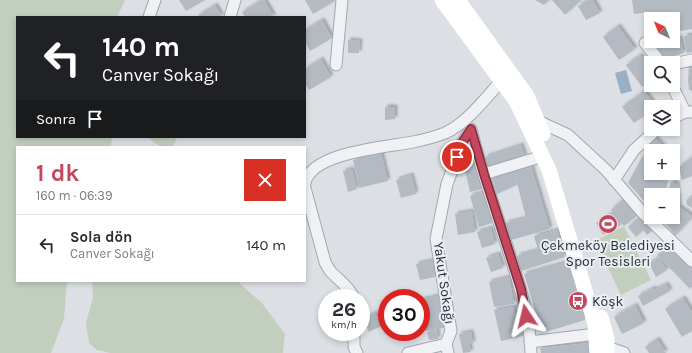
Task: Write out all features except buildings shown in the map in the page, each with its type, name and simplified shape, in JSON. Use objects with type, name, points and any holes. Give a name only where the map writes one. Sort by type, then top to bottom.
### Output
[{"type":"main road","points":[[442,0],[533,122],[557,167],[607,338],[604,351]]},
{"type":"main road","points":[[458,0],[527,96],[543,156],[558,196],[595,324],[596,334],[604,351]]},
{"type":"street","points":[[150,16],[155,0]]},
{"type":"street","points":[[230,16],[235,0]]},
{"type":"street","points":[[336,65],[342,0]]},
{"type":"street","points":[[649,48],[655,56]]},
{"type":"street","points":[[680,63],[692,60]]},
{"type":"street","points":[[306,180],[312,170],[324,162],[358,152],[412,142],[444,133],[457,127],[501,80]]},
{"type":"street","points":[[676,92],[689,112]]},
{"type":"street","points":[[475,109],[471,129],[521,289],[531,348],[596,334]]},
{"type":"street","points":[[533,122],[568,135],[606,170],[642,212],[692,261]]},
{"type":"street","name":"Yakut Sokağı","points":[[447,349],[451,331],[436,239],[447,184],[462,143],[471,129]]},
{"type":"street","points":[[614,180],[634,150],[649,136]]},
{"type":"street","points":[[484,174],[543,156]]},
{"type":"street","points":[[306,192],[325,262],[331,272],[348,289]]},
{"type":"street","points":[[354,341],[354,347],[357,353]]},
{"type":"street","points":[[408,353],[447,349]]},
{"type":"street","points":[[604,351],[624,353]]},
{"type":"green space","points":[[0,0],[125,0],[117,16],[16,16],[16,138],[112,138],[111,146],[16,146],[16,282],[67,282],[64,319],[51,353],[0,353]]},
{"type":"green space","points":[[148,138],[177,139],[173,146],[160,146]]},
{"type":"green space","points":[[624,226],[651,280],[621,295],[595,241]]},
{"type":"green space","points":[[92,282],[238,282],[262,303],[285,334],[283,353],[110,353],[97,350],[89,343],[86,322],[93,298]]},
{"type":"water","points":[[626,70],[632,91],[621,94],[615,73]]},
{"type":"place","name":"Çekmeköy Belediyesi Spor Tesisleri","points":[[608,224]]},
{"type":"place","name":"Köşk","points":[[578,301]]},
{"type":"route","points":[[457,157],[462,143],[471,129],[475,146],[521,289],[526,316]]}]
